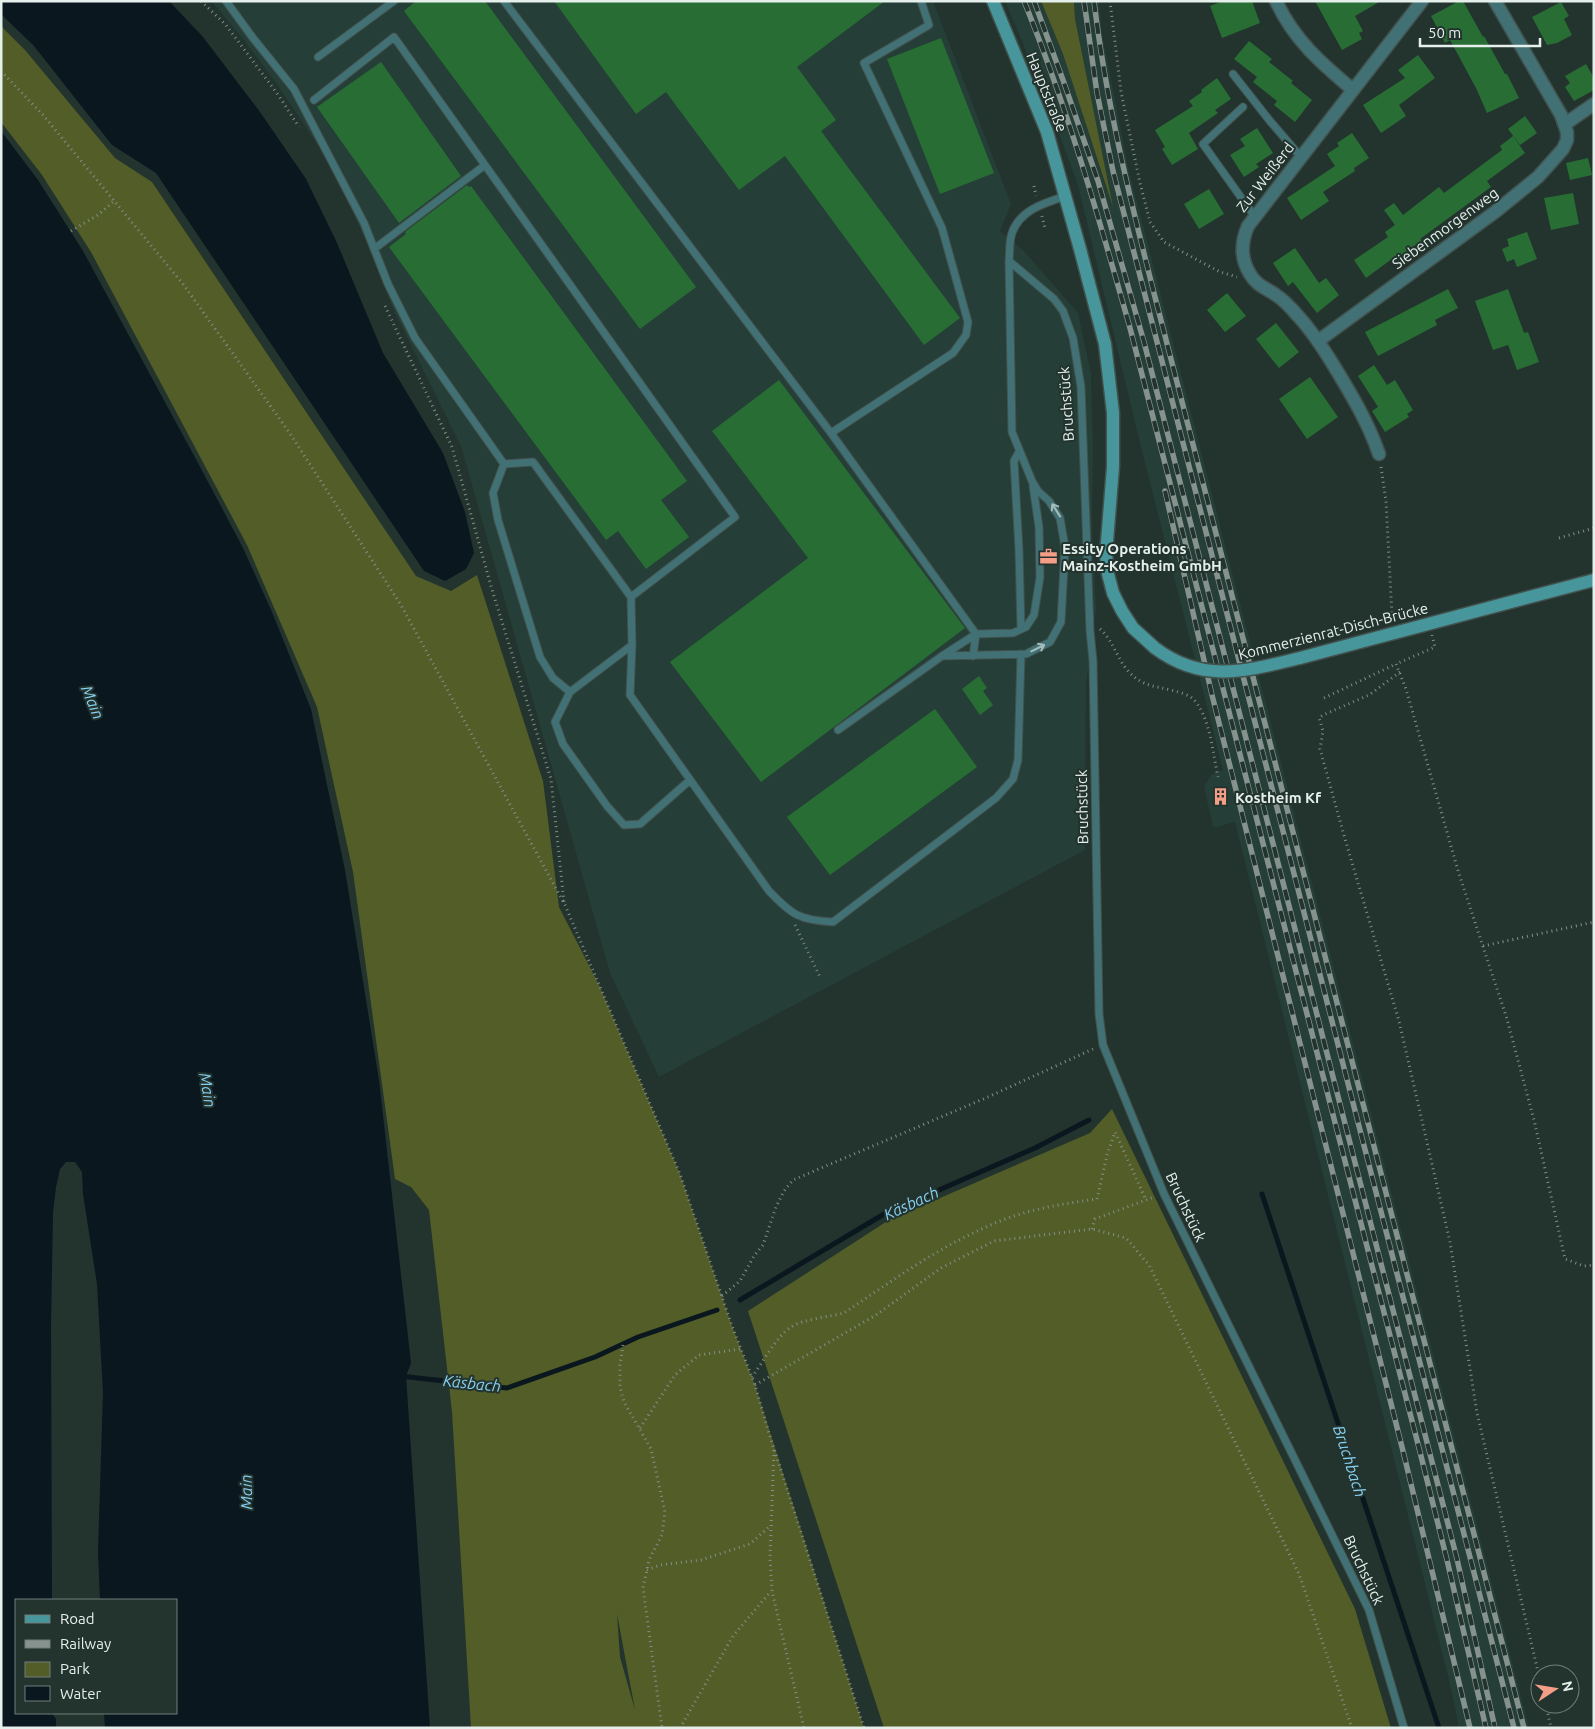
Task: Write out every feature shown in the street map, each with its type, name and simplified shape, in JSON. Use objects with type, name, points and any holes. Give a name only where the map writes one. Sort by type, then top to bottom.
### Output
[{"type":"street","name":"Hauptstraße","points":[[993,1],[1047,132],[1066,196]]},
{"type":"street","points":[[1276,1],[1287,23],[1300,41],[1315,58],[1353,90]]},
{"type":"street","name":"Zur Weißerd","points":[[1256,283],[1244,261],[1242,250],[1243,237],[1248,226],[1422,1]]},
{"type":"street","points":[[1495,1],[1565,124],[1594,104]]},
{"type":"street","name":"Siebenmorgenweg","points":[[1318,341],[1495,212],[1538,177],[1563,149],[1567,140],[1565,124]]},
{"type":"street","name":"Kommerzienrat-Disch-Brücke","points":[[1066,196],[1105,344],[1110,379],[1113,446],[1106,534],[1108,574],[1113,593],[1122,611],[1133,628],[1155,648],[1181,663],[1200,669],[1219,672],[1239,672],[1300,658],[1594,581]]},
{"type":"street","points":[[1256,283],[1278,296],[1299,316],[1318,341],[1353,397],[1372,435],[1379,454]]},
{"type":"lane","points":[[226,1],[294,89],[364,223],[388,284],[415,338],[504,464]]},
{"type":"lane","points":[[318,57],[394,1]]},
{"type":"lane","points":[[504,1],[831,433],[976,634],[973,656]]},
{"type":"lane","points":[[831,433],[953,354],[966,335],[968,322],[942,228],[864,63],[929,25],[921,1]]},
{"type":"lane","points":[[314,100],[394,37],[735,517],[631,597]]},
{"type":"lane","points":[[1233,74],[1301,157]]},
{"type":"lane","points":[[1243,107],[1204,144],[1254,217]]},
{"type":"lane","points":[[374,249],[485,165]]},
{"type":"lane","points":[[942,656],[1026,654],[1050,642],[1061,622],[1064,595],[1065,547],[1060,518],[1049,500],[1038,491],[1032,481],[1012,432],[1010,261],[1011,234],[1019,219],[1039,205],[1066,196]]},
{"type":"lane","name":"Bruchstück","points":[[1010,261],[1054,299],[1063,312],[1073,338],[1081,387],[1090,631],[1093,662],[1099,1014],[1103,1045],[1164,1194],[1369,1610],[1404,1728]]},
{"type":"lane","points":[[1019,452],[1014,461],[1021,629]]},
{"type":"lane","points":[[504,464],[533,462],[631,597],[630,695],[769,891],[788,910],[811,921],[833,922],[996,798],[1012,779],[1018,760],[1021,654]]},
{"type":"lane","points":[[504,464],[493,493],[498,520],[540,657],[553,678],[570,692]]},
{"type":"lane","points":[[838,730],[976,634],[1013,633],[1026,627],[1034,616],[1040,577],[1039,527],[1032,481]]},
{"type":"lane","points":[[632,645],[570,692],[555,722],[563,744],[606,806],[624,825],[640,824],[690,780]]},
{"type":"path","points":[[201,1],[226,24],[279,96],[304,134]]},
{"type":"path","points":[[1110,1],[1121,92],[1150,222],[1164,242],[1220,272],[1256,283]]},
{"type":"path","points":[[1,71],[43,114],[183,284],[289,432],[401,605],[565,905],[680,1174],[732,1326],[755,1385],[864,1728]]},
{"type":"path","points":[[71,231],[98,215],[114,201]]},
{"type":"path","points":[[381,297],[452,448],[493,593],[550,779],[565,905]]},
{"type":"path","points":[[1379,454],[1386,501],[1392,616],[1408,612]]},
{"type":"path","points":[[1559,538],[1594,528]]},
{"type":"path","points":[[1090,619],[1108,636],[1129,672],[1149,686],[1180,692],[1192,698],[1200,708],[1205,720],[1218,777]]},
{"type":"path","points":[[1324,698],[1435,647],[1432,634]]},
{"type":"path","points":[[1396,664],[1400,672],[1459,874],[1507,1019],[1535,1124],[1565,1259],[1584,1266],[1594,1265]]},
{"type":"path","points":[[1400,672],[1369,695],[1319,718],[1323,731],[1320,749],[1344,838],[1399,1021],[1450,1242],[1477,1414],[1536,1664]]},
{"type":"path","points":[[788,910],[820,977]]},
{"type":"path","points":[[1483,946],[1594,922]]},
{"type":"path","points":[[721,1294],[740,1281],[754,1256],[763,1245],[776,1208],[784,1191],[793,1180],[988,1097],[1103,1045]]},
{"type":"path","points":[[752,1377],[778,1340],[791,1327],[810,1320],[828,1318],[844,1312],[938,1253],[984,1228],[1024,1213],[1065,1203],[1097,1199],[1107,1155],[1115,1132],[1146,1200]]},
{"type":"path","points":[[1092,1229],[1095,1219],[1164,1194]]},
{"type":"path","points":[[755,1385],[876,1315],[941,1268],[994,1241],[1092,1229],[1126,1238],[1149,1265],[1299,1574],[1352,1728]]},
{"type":"path","points":[[623,1345],[620,1365],[620,1387],[624,1402],[651,1450],[666,1512],[662,1535],[649,1560],[643,1588],[662,1728]]},
{"type":"path","points":[[640,1428],[675,1375],[699,1355],[741,1349]]},
{"type":"path","points":[[774,1446],[770,1557],[772,1591],[804,1728]]},
{"type":"path","points":[[647,1571],[660,1565],[701,1560],[750,1544],[771,1526]]},
{"type":"path","points":[[680,1728],[733,1636],[772,1591]]},
{"type":"path","points":[[1548,1714],[1551,1728]]},
{"type":"shaded area","points":[[211,1],[933,1],[1011,204],[1000,231],[1024,251],[1078,313],[1091,374],[1093,445],[1092,518],[1096,610],[1086,684],[1085,850],[659,1077],[610,973],[461,446],[395,313],[363,234],[326,158],[277,84]]},
{"type":"shaded area","points":[[1005,1],[1041,1],[1063,54],[1111,201],[1075,19],[1074,1],[1099,1],[1102,33],[1128,167],[1529,1728],[1459,1728],[1449,1680],[1235,822],[1213,828],[1204,786],[1212,774],[1223,770],[1139,439],[1078,185],[1045,96]]},
{"type":"green space","points":[[1041,1],[1074,1],[1075,19],[1113,207],[1063,54]]},
{"type":"green space","points":[[1,26],[25,50],[115,158],[152,182],[416,576],[451,591],[477,575],[543,781],[559,907],[599,985],[680,1174],[732,1326],[755,1385],[864,1728],[471,1728],[452,1412],[429,1210],[411,1187],[395,1179],[353,872],[317,707],[247,545],[91,252],[42,175],[1,122]],"holes":[[[617,1614],[635,1710],[620,1657]]]},
{"type":"green space","points":[[1112,1109],[1355,1609],[1391,1728],[884,1728],[748,1311],[889,1220],[1090,1133]]},
{"type":"water","points":[[1,1],[169,1],[203,37],[260,112],[306,179],[337,243],[383,353],[443,453],[465,512],[474,553],[466,569],[445,581],[424,571],[156,173],[112,145],[34,46],[1,14]]},
{"type":"water","name":"Main","points":[[1,131],[38,180],[83,251],[198,463],[243,548],[272,612],[311,709],[345,870],[379,1080],[411,1363],[406,1376],[430,1728],[105,1728],[104,1714],[178,1714],[178,1599],[100,1599],[98,1552],[103,1393],[97,1284],[83,1194],[82,1172],[75,1162],[66,1162],[60,1169],[53,1213],[51,1326],[52,1599],[15,1599],[15,1714],[53,1714],[56,1719],[56,1728],[1,1728]]},
{"type":"building","points":[[416,1],[485,1],[696,287],[640,329],[404,11]]},
{"type":"building","points":[[554,1],[885,1],[797,67],[836,120],[821,131],[960,318],[924,345],[785,156],[739,190],[666,92],[636,114]]},
{"type":"building","points":[[1223,1],[1252,1],[1260,23],[1222,38],[1210,6]]},
{"type":"building","points":[[1315,1],[1381,1],[1355,16],[1363,31],[1359,33],[1362,39],[1342,50]]},
{"type":"building","points":[[1459,1],[1463,1],[1505,74],[1507,74],[1519,98],[1487,113],[1450,40],[1445,43],[1431,16]]},
{"type":"building","points":[[1561,2],[1569,16],[1564,19],[1572,35],[1557,43],[1547,45],[1532,17]]},
{"type":"building","points":[[941,38],[994,173],[940,194],[887,59]]},
{"type":"building","points":[[1249,41],[1272,59],[1269,62],[1293,81],[1291,83],[1312,100],[1295,122],[1274,105],[1277,101],[1253,82],[1257,77],[1234,59]]},
{"type":"building","points":[[1418,55],[1435,78],[1399,105],[1406,116],[1381,133],[1363,105],[1405,78],[1398,70]]},
{"type":"building","points":[[381,62],[461,176],[399,223],[317,107]]},
{"type":"building","points":[[1586,64],[1594,78],[1594,90],[1574,101],[1565,87],[1570,83],[1565,76]]},
{"type":"building","points":[[1217,78],[1231,99],[1215,110],[1218,113],[1189,133],[1198,149],[1172,165],[1162,149],[1165,147],[1155,130],[1193,106],[1189,101]]},
{"type":"building","points":[[1525,116],[1537,133],[1520,145],[1508,129]]},
{"type":"building","points":[[1257,128],[1273,153],[1256,164],[1259,167],[1244,177],[1230,155],[1245,146],[1240,139]]},
{"type":"building","points":[[1352,133],[1369,158],[1354,168],[1355,171],[1323,192],[1329,201],[1301,220],[1287,198],[1335,166],[1327,154],[1339,146],[1337,143]]},
{"type":"building","points":[[1513,136],[1525,153],[1487,181],[1491,187],[1420,239],[1422,240],[1402,255],[1400,253],[1366,278],[1354,260],[1388,237],[1385,232],[1395,225],[1384,210],[1394,203],[1403,215],[1439,187],[1444,193],[1502,150],[1500,146]]},
{"type":"building","points":[[1588,158],[1592,175],[1570,180],[1566,163]]},
{"type":"building","points":[[467,185],[471,186],[687,481],[661,500],[689,537],[646,569],[618,531],[606,540],[389,247],[406,234],[405,232]]},
{"type":"building","points":[[1209,189],[1224,214],[1199,229],[1184,204]]},
{"type":"building","points":[[1573,193],[1579,224],[1551,230],[1544,198]]},
{"type":"building","points":[[1527,232],[1537,259],[1517,267],[1514,259],[1507,262],[1502,249],[1509,246],[1507,239]]},
{"type":"building","points":[[1295,248],[1319,283],[1326,278],[1339,295],[1317,313],[1293,282],[1288,286],[1273,263]]},
{"type":"building","points":[[1448,289],[1458,308],[1435,320],[1437,325],[1378,356],[1365,332]]},
{"type":"building","points":[[1508,289],[1524,333],[1528,332],[1539,362],[1517,370],[1508,345],[1493,350],[1475,301]]},
{"type":"building","points":[[1227,293],[1246,316],[1225,332],[1207,310]]},
{"type":"building","points":[[1276,323],[1299,352],[1279,368],[1256,339]]},
{"type":"building","points":[[1374,365],[1387,385],[1395,380],[1413,410],[1407,414],[1409,417],[1385,432],[1372,411],[1378,407],[1358,376]]},
{"type":"building","points":[[1310,377],[1338,417],[1307,439],[1279,399]]},
{"type":"building","points":[[779,380],[965,628],[761,782],[670,662],[808,558],[712,431]]},
{"type":"building","points":[[979,676],[987,688],[983,691],[993,705],[980,715],[962,689]]},
{"type":"building","points":[[935,709],[977,767],[830,875],[787,817]]},
{"type":"waterway","name":"Käsbach","points":[[740,1300],[884,1214],[1035,1148],[1089,1120]]},
{"type":"waterway","name":"Bruchbach","points":[[1262,1194],[1439,1728]]},
{"type":"waterway","name":"Käsbach","points":[[400,1376],[507,1388],[595,1357],[638,1337],[717,1310]]},
{"type":"railway","points":[[1024,1],[1068,122],[1130,328],[1419,1448],[1486,1728]]},
{"type":"railway","points":[[1034,1],[1098,181],[1144,342],[1457,1559],[1495,1728]]},
{"type":"railway","points":[[1084,1],[1097,93],[1113,171],[1514,1728]]},
{"type":"railway","points":[[1094,1],[1112,113],[1146,260],[1524,1728]]},
{"type":"railway","points":[[1165,491],[1212,695],[1403,1451],[1470,1728]]},
{"type":"place","name":"Essity Operations Mainz-Kostheim GmbH","points":[[1048,557]]},
{"type":"place","name":"Kostheim Kf","points":[[1221,797]]}]
